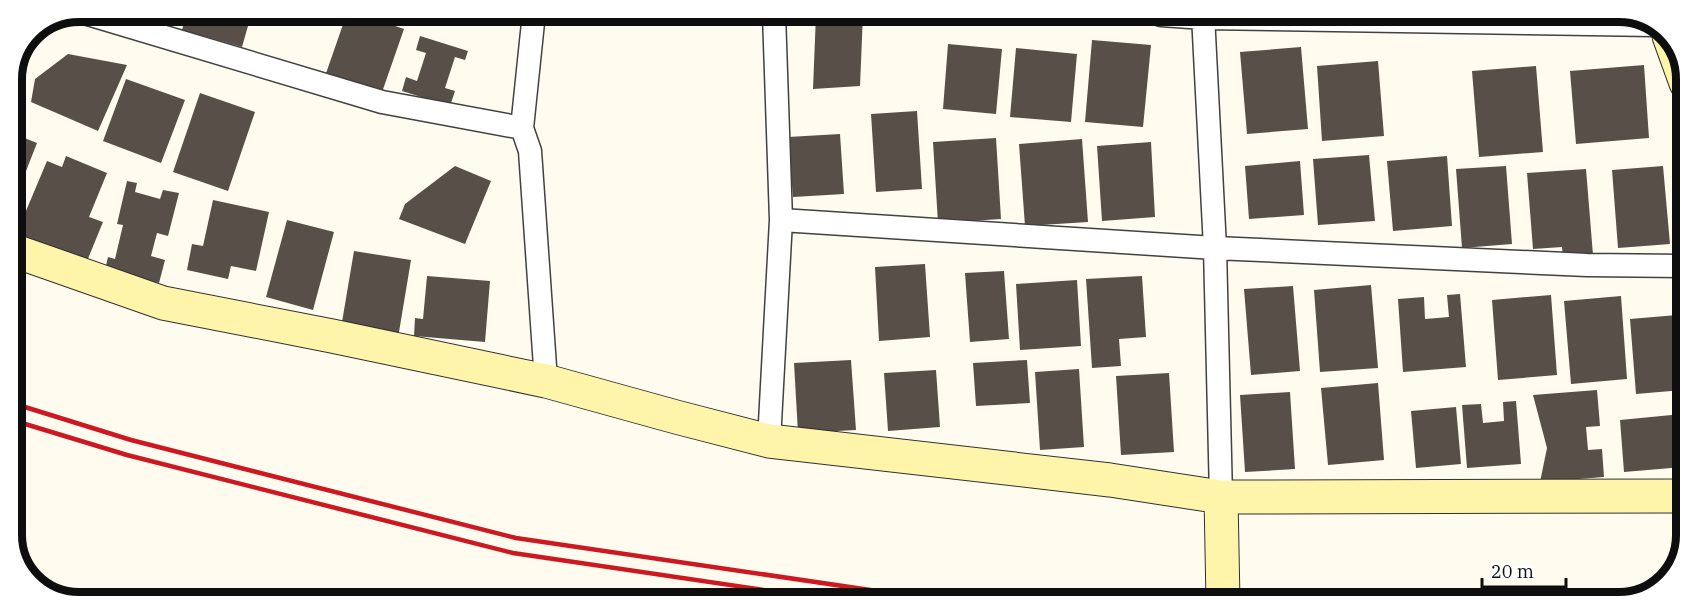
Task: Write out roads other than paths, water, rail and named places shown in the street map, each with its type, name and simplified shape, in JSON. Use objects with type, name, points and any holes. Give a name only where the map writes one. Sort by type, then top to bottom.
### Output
[{"type":"street","points":[[114,22],[382,102],[522,128]]},
{"type":"street","points":[[533,22],[522,128],[530,151],[546,381]]},
{"type":"street","points":[[769,441],[781,220],[774,22]]},
{"type":"street","points":[[1203,22],[1215,248],[1223,592]]},
{"type":"street","points":[[1504,22],[1632,25]]},
{"type":"street","points":[[781,220],[1215,248],[1587,265],[1675,266]]},
{"type":"street","points":[[22,254],[163,303],[546,381],[769,441],[1110,480],[1221,497],[1676,496]]},
{"type":"railway","points":[[23,406],[131,440],[516,538],[884,592]]},
{"type":"railway","points":[[23,423],[127,455],[513,553],[778,592]]}]
